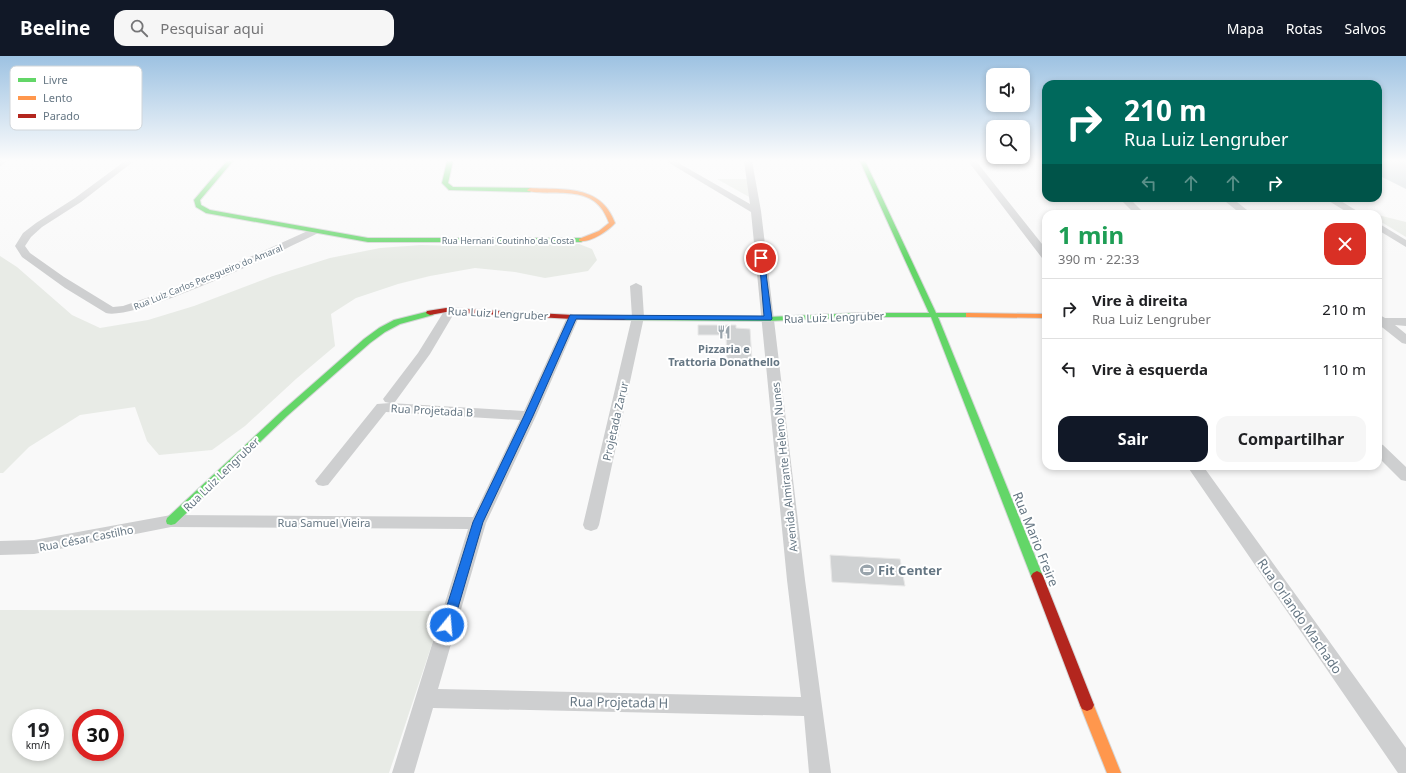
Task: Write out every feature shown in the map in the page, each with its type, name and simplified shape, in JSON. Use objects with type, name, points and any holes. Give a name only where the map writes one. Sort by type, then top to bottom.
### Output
[{"type":"street","name":"Rua Luiz Carlos Pecegueiro do Amaral","points":[[85,194],[27,235],[20,246],[26,255],[83,295],[113,312],[131,309],[212,277],[283,247],[315,231]]},
{"type":"street","name":"Rua Hernani Coutinho da Costa","points":[[200,194],[197,200],[198,206],[208,212],[368,240],[579,240],[596,236],[607,229],[612,223],[612,218],[600,204],[587,194]]},
{"type":"street","points":[[728,194],[756,211]]},
{"type":"street","name":"Avenida Almirante Heleno Nunes","points":[[753,194],[796,580],[820,773]]},
{"type":"street","name":"Rua Mario Freire","points":[[878,194],[933,314],[1114,773]]},
{"type":"street","points":[[999,194],[1042,251]]},
{"type":"street","points":[[1128,202],[1136,210]]},
{"type":"street","points":[[1231,202],[1242,210]]},
{"type":"street","points":[[1336,202],[1350,210]]},
{"type":"street","points":[[1382,229],[1406,244]]},
{"type":"street","name":"Projetada Zarur","points":[[591,525],[638,317],[636,286]]},
{"type":"street","points":[[390,399],[424,354],[450,310]]},
{"type":"street","name":"Rua Luiz Lengruber","points":[[171,522],[303,396],[383,329],[409,317],[427,312],[450,310],[573,317],[768,319],[933,314],[1042,316]]},
{"type":"street","points":[[403,773],[478,522],[529,416],[573,317]]},
{"type":"street","points":[[1382,320],[1406,322]]},
{"type":"street","points":[[1382,322],[1406,340]]},
{"type":"street","name":"Rua Projetada B","points":[[323,481],[382,407],[529,416]]},
{"type":"street","points":[[1382,452],[1406,476]]},
{"type":"street","name":"Rua Orlando Machado","points":[[1197,470],[1406,766]]},
{"type":"street","name":"Rua Samuel Vieira","points":[[171,522],[478,522]]},
{"type":"street","name":"Rua César Castilho","points":[[0,548],[34,548],[171,522]]},
{"type":"street","name":"Rua Projetada H","points":[[425,698],[813,707]]},
{"type":"shaded area","points":[[1382,216],[1406,222],[1406,237],[1382,222]]},
{"type":"shaded area","points":[[579,244],[592,249],[597,260],[588,271],[545,278],[515,272],[475,268],[430,276],[398,284],[356,298],[331,314],[335,346],[296,379],[245,426],[212,450],[159,455],[147,441],[135,407],[80,415],[29,447],[3,473],[0,473],[0,256],[17,267],[72,315],[100,328],[148,320],[194,306],[273,276],[330,258],[380,248],[421,245],[456,246]]},
{"type":"shaded area","points":[[0,610],[443,611],[389,773],[0,773]]},
{"type":"building","points":[[698,325],[736,325],[736,328],[750,329],[752,361],[727,361],[726,335],[698,335]]},
{"type":"building","name":"Fit Center","points":[[830,555],[900,559],[905,586],[832,582]]},
{"type":"traffic: fast","points":[[202,194],[197,200],[198,206],[208,212],[368,240],[581,240]]},
{"type":"traffic: fast","points":[[878,194],[933,314],[1037,576]]},
{"type":"traffic: fast","points":[[171,521],[284,414],[367,341],[382,330],[397,322],[430,313]]},
{"type":"traffic: fast","points":[[624,318],[768,319],[860,315],[969,315]]},
{"type":"traffic: slow","points":[[581,240],[601,232],[612,223],[607,211],[592,198],[584,194]]},
{"type":"traffic: slow","points":[[969,315],[1042,316]]},
{"type":"traffic: slow","points":[[1087,705],[1114,773]]},
{"type":"traffic: jam","points":[[430,313],[446,310],[573,317],[624,318]]},
{"type":"traffic: jam","points":[[1037,576],[1087,705]]},
{"type":"place","name":"Pizzaria e Trattoria Donathello","points":[[724,332]]},
{"type":"place","name":"Fit Center","points":[[867,570]]},
{"type":"route","points":[[447,625],[478,522],[529,416],[573,317],[768,319],[761,258]]}]
